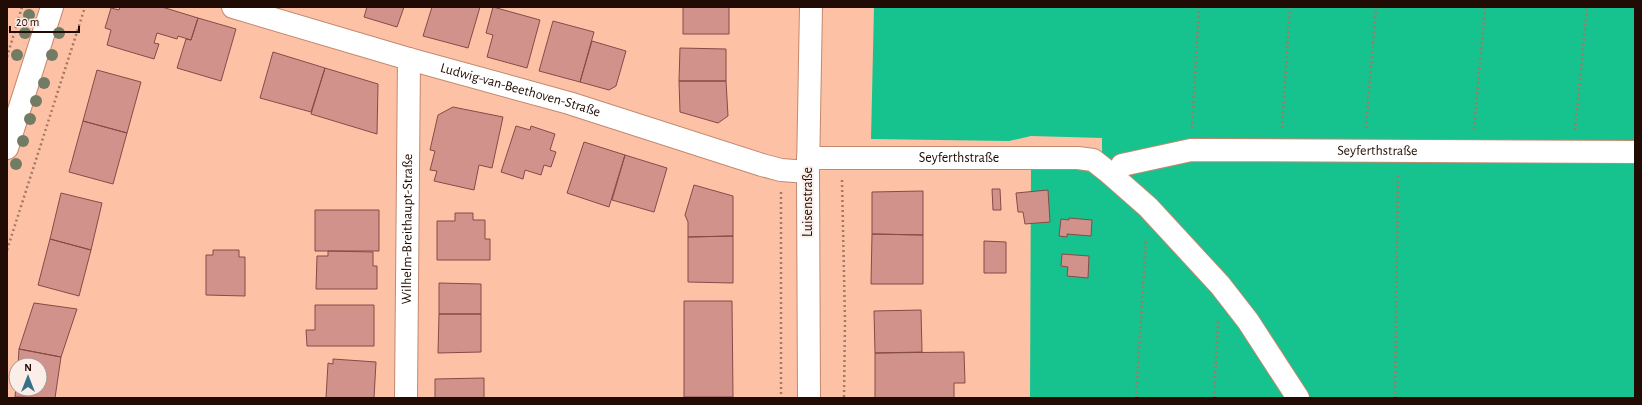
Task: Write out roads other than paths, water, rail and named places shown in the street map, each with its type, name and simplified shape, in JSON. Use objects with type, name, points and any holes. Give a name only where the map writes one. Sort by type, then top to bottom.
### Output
[{"type":"street","points":[[7,148],[52,7]]},
{"type":"street","name":"Ludwig-van-Beethoven-Straße","points":[[232,7],[408,59],[569,103],[781,170],[808,165]]},
{"type":"street","name":"Luisenstraße","points":[[809,398],[808,165],[811,7]]},
{"type":"street","name":"Wilhelm-Breithaupt-Straße","points":[[406,398],[408,59]]},
{"type":"street","name":"Seyferthstraße","points":[[808,165],[842,158],[1078,158],[1093,160],[1114,168],[1191,150],[1635,152]]},
{"type":"street","points":[[1114,168],[1220,285],[1248,321],[1298,398]]}]
